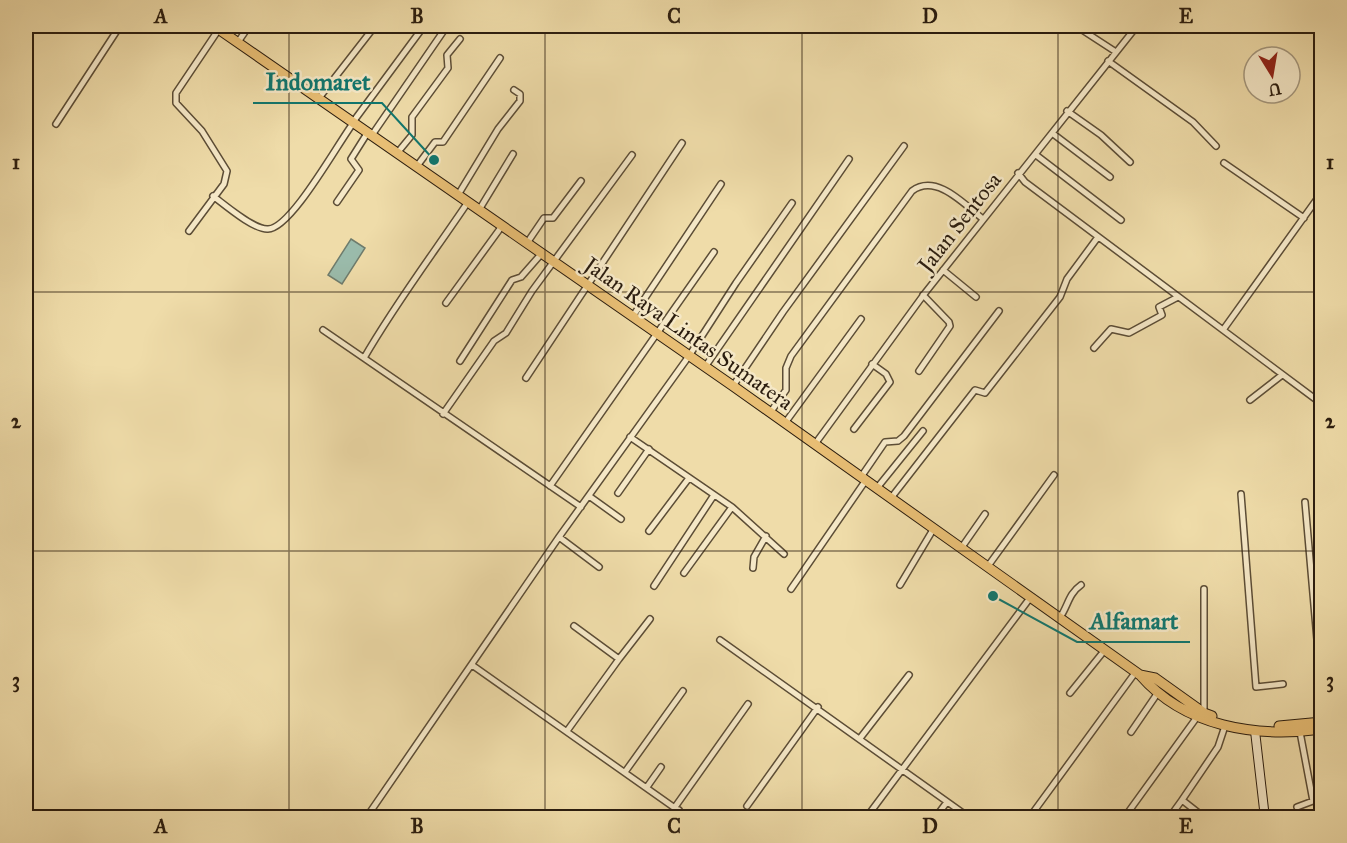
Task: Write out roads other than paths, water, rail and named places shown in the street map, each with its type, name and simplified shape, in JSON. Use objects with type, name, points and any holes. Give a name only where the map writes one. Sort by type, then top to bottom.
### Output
[{"type":"highway","name":"Jalan Raya Lintas Sumatera","points":[[216,27],[962,547],[1137,674],[1156,694],[1226,726],[1255,732],[1300,732],[1322,729]]},
{"type":"highway","name":"Jalan Raya Lintas Sumatera","points":[[1137,674],[1155,678],[1200,715],[1254,727],[1322,722]]},
{"type":"street","points":[[56,124],[120,26]]},
{"type":"street","points":[[238,42],[249,26]]},
{"type":"street","points":[[319,98],[375,26]]},
{"type":"street","points":[[213,196],[256,226],[267,230],[278,227],[301,203],[354,122],[424,26]]},
{"type":"street","points":[[338,202],[359,171],[351,159],[447,26]]},
{"type":"street","points":[[1076,26],[1116,52]]},
{"type":"street","name":"Jalan Sentosa","points":[[815,444],[942,270],[1137,26]]},
{"type":"street","points":[[189,231],[226,180],[226,166],[202,131],[179,107],[176,93],[216,27]]},
{"type":"street","points":[[398,152],[411,135],[412,117],[447,70],[447,55],[460,39]]},
{"type":"street","points":[[417,166],[435,142],[443,142],[452,131],[500,58]]},
{"type":"street","points":[[1108,61],[1193,122],[1216,146]]},
{"type":"street","points":[[458,195],[498,129],[520,101],[520,94],[514,90]]},
{"type":"street","points":[[1067,111],[1101,135],[1130,162]]},
{"type":"street","points":[[1052,134],[1110,177]]},
{"type":"street","points":[[526,378],[682,143]]},
{"type":"street","points":[[733,386],[783,312],[904,146]]},
{"type":"street","points":[[479,210],[513,154]]},
{"type":"street","points":[[443,414],[494,340],[506,333],[532,291],[555,263],[632,155]]},
{"type":"street","points":[[1036,155],[1121,220]]},
{"type":"street","points":[[705,367],[849,159]]},
{"type":"street","points":[[1224,163],[1304,218]]},
{"type":"street","points":[[1018,173],[1026,182],[1098,237],[1322,404]]},
{"type":"street","points":[[527,243],[544,218],[553,218],[581,181]]},
{"type":"street","points":[[633,316],[721,184]]},
{"type":"street","points":[[770,413],[786,390],[786,368],[791,356],[912,191],[919,186],[932,184],[943,189],[983,219]]},
{"type":"street","points":[[1223,330],[1322,192]]},
{"type":"street","points":[[364,358],[384,323],[401,302],[468,202]]},
{"type":"street","points":[[366,818],[559,537],[689,356],[792,203]]},
{"type":"street","points":[[446,303],[502,226]]},
{"type":"street","points":[[891,498],[975,390],[985,393],[1060,297],[1067,279],[1098,237]]},
{"type":"street","points":[[550,486],[714,252]]},
{"type":"street","points":[[460,361],[512,280],[521,277],[542,254]]},
{"type":"street","points":[[942,270],[976,297]]},
{"type":"street","points":[[919,370],[950,326],[949,322],[923,295]]},
{"type":"street","points":[[1094,348],[1112,329],[1129,333],[1162,315],[1159,307],[1178,297]]},
{"type":"street","points":[[791,589],[885,442],[898,441],[904,436],[999,311]]},
{"type":"street","points":[[785,423],[861,319]]},
{"type":"street","points":[[323,330],[581,507]]},
{"type":"street","points":[[854,429],[890,382],[886,374],[872,364]]},
{"type":"street","points":[[1250,400],[1282,375]]},
{"type":"street","points":[[877,488],[923,431]]},
{"type":"street","points":[[630,437],[732,507],[784,554]]},
{"type":"street","points":[[618,493],[649,449]]},
{"type":"street","points":[[988,566],[1054,475]]},
{"type":"street","points":[[649,531],[666,505],[689,478]]},
{"type":"street","points":[[1241,494],[1256,687],[1283,684]]},
{"type":"street","points":[[654,586],[714,495]]},
{"type":"street","points":[[589,496],[621,519]]},
{"type":"street","points":[[1305,502],[1322,697]]},
{"type":"street","points":[[684,573],[732,507]]},
{"type":"street","points":[[962,547],[985,514]]},
{"type":"street","points":[[900,585],[934,528]]},
{"type":"street","points":[[753,568],[754,556],[766,536]]},
{"type":"street","points":[[559,537],[599,567]]},
{"type":"street","points":[[1059,619],[1067,607],[1070,596],[1081,585]]},
{"type":"street","points":[[1124,818],[1200,715],[1204,589]]},
{"type":"street","points":[[866,818],[1030,598]]},
{"type":"street","points":[[567,731],[650,619]]},
{"type":"street","points":[[574,627],[619,659]]},
{"type":"street","points":[[720,639],[861,737],[970,818]]},
{"type":"street","points":[[1070,693],[1104,651]]},
{"type":"street","points":[[472,665],[689,818]]},
{"type":"street","points":[[1029,818],[1137,674]]},
{"type":"street","points":[[861,737],[909,675]]},
{"type":"street","points":[[625,772],[683,691]]},
{"type":"street","points":[[1131,732],[1156,694]]},
{"type":"street","points":[[674,818],[677,808],[748,704]]},
{"type":"street","points":[[747,806],[818,707]]},
{"type":"street","points":[[1168,818],[1218,747],[1226,726]]},
{"type":"street","points":[[1255,732],[1265,818]]},
{"type":"street","points":[[1297,807],[1313,801],[1300,732]]},
{"type":"street","points":[[647,787],[661,767]]},
{"type":"street","points":[[1182,800],[1205,818]]},
{"type":"street","points":[[935,818],[947,802]]},
{"type":"place","name":"Indomaret","points":[[434,160]]},
{"type":"place","name":"Alfamart","points":[[993,596]]}]
